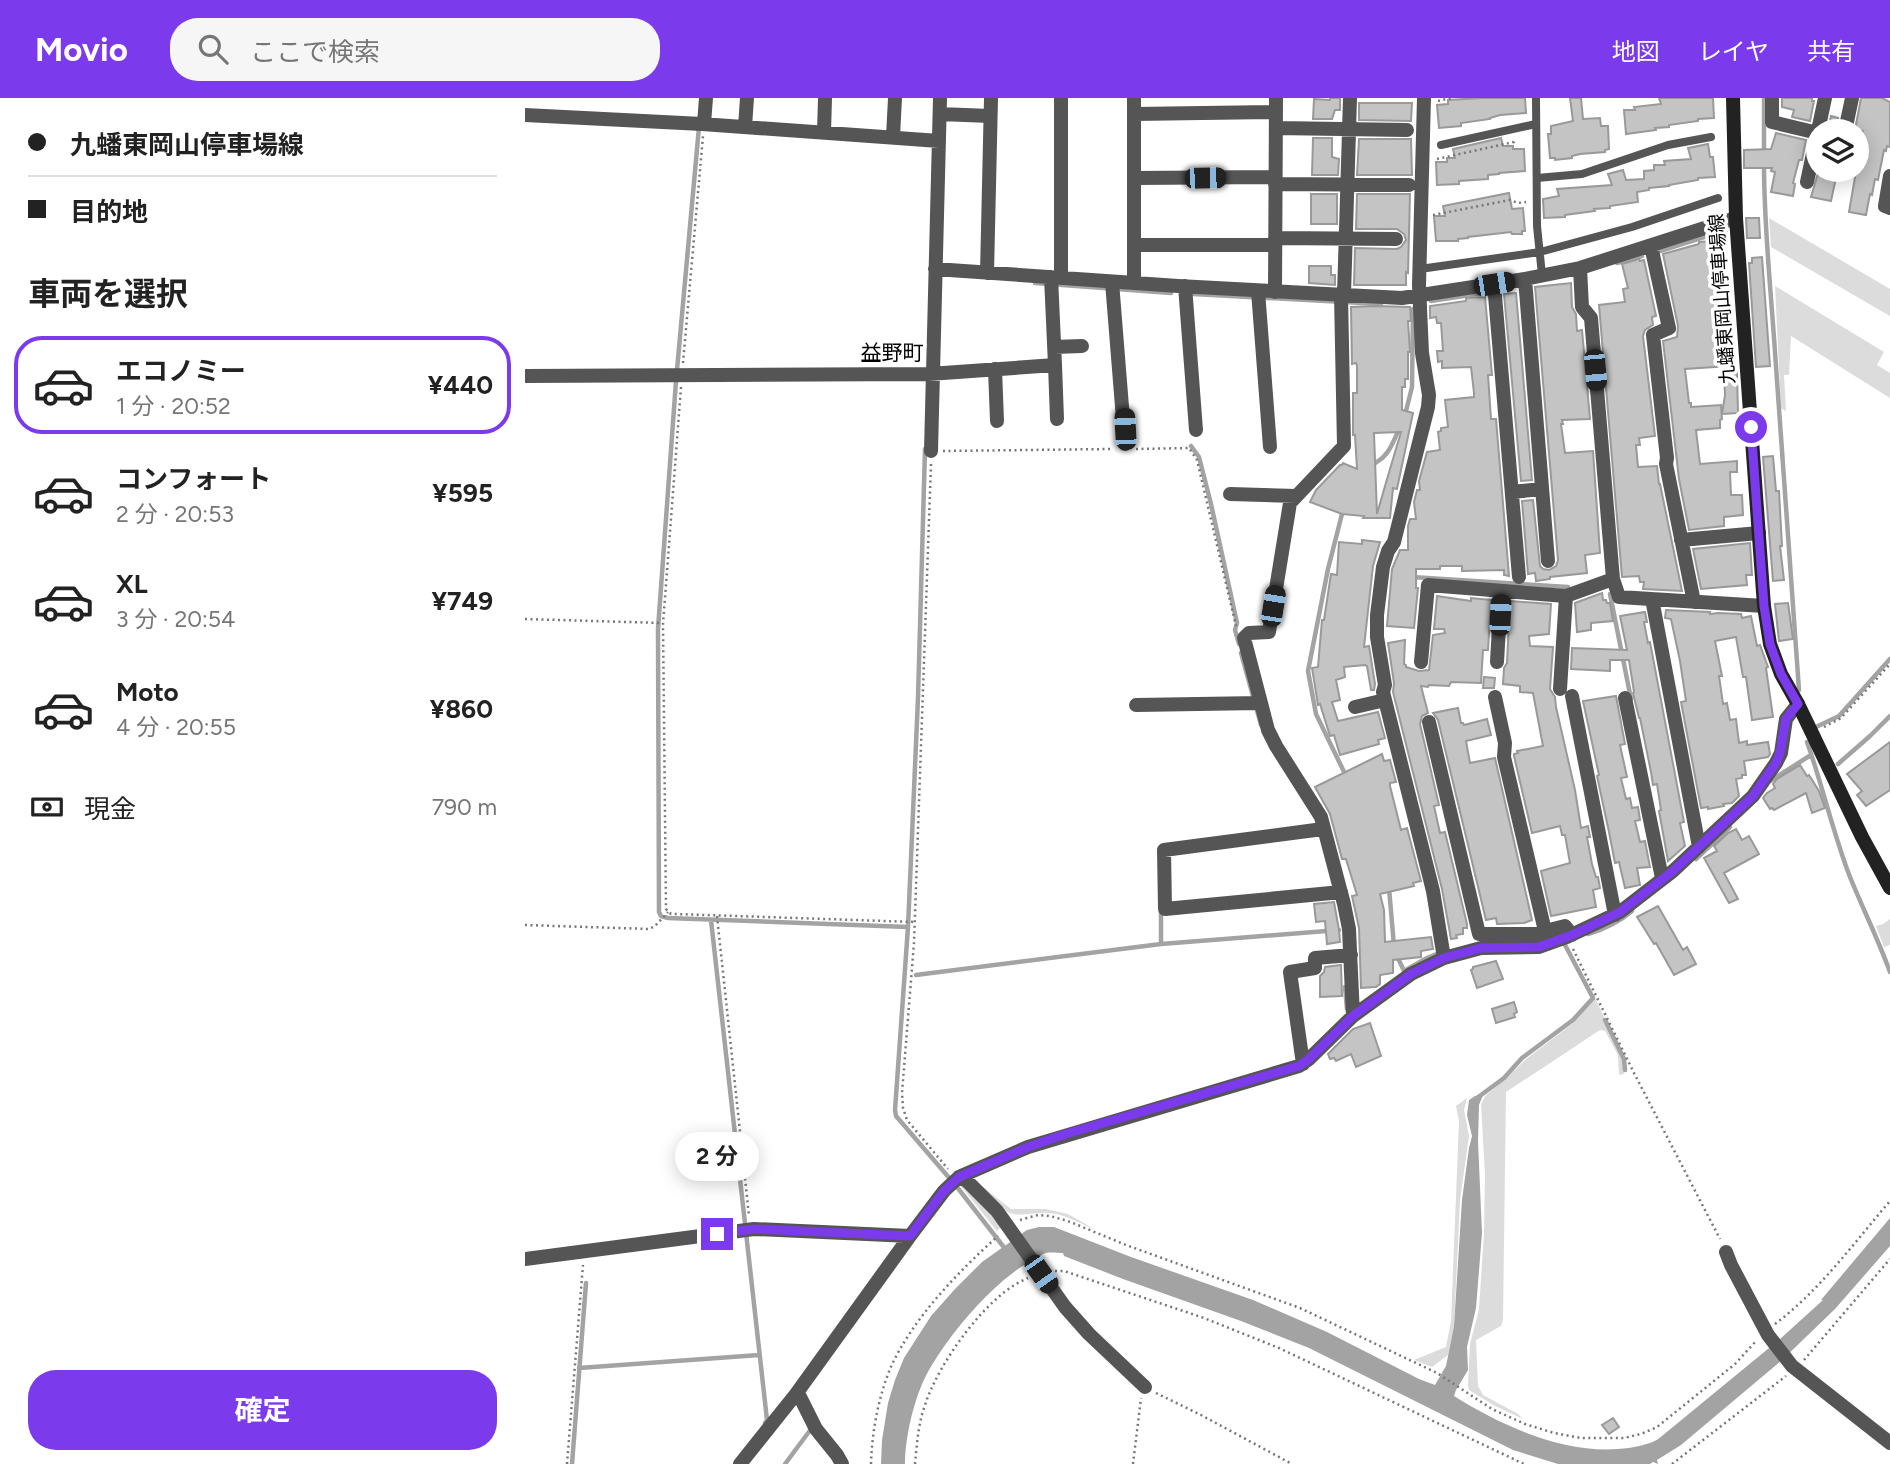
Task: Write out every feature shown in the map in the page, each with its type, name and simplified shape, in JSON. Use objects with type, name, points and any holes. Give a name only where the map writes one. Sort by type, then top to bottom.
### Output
[{"type":"main road","name":"九蟠東岡山停車場線","points":[[1733,98],[1736,218],[1764,606],[1770,644],[1781,674],[1890,888]]},
{"type":"street","points":[[701,124],[706,98]]},
{"type":"street","points":[[745,127],[747,98]]},
{"type":"street","points":[[824,132],[825,98]]},
{"type":"street","points":[[893,137],[895,98]]},
{"type":"street","points":[[931,452],[929,373],[935,269],[935,141],[940,98]]},
{"type":"street","points":[[987,273],[991,98]]},
{"type":"street","points":[[1057,419],[1054,281],[1061,98]]},
{"type":"street","points":[[1133,98],[1134,283]]},
{"type":"street","points":[[1350,98],[1342,299],[1343,446],[1290,503],[1269,632],[1249,633],[1244,638],[1255,703],[1276,746],[1321,817],[1349,929],[1353,1016]]},
{"type":"street","points":[[1772,98],[1772,122],[1806,130]]},
{"type":"street","points":[[1821,119],[1825,98]]},
{"type":"street","points":[[1848,119],[1852,98]]},
{"type":"street","points":[[1428,100],[1415,296],[1429,394],[1428,407],[1394,542],[1388,551],[1382,574],[1377,637],[1385,685],[1383,692],[1433,891],[1443,954]]},
{"type":"street","points":[[1134,114],[1276,113],[1349,129],[1407,130]]},
{"type":"street","points":[[1275,292],[1276,113]]},
{"type":"street","points":[[940,114],[990,116]]},
{"type":"street","points":[[525,115],[701,124],[935,141]]},
{"type":"street","points":[[1890,176],[1885,206],[1890,208]]},
{"type":"street","points":[[1134,178],[1409,184]]},
{"type":"street","points":[[935,269],[1113,286],[1134,283],[1185,286],[1258,295],[1275,292],[1342,299],[1415,296],[1580,268],[1736,218]]},
{"type":"street","points":[[1134,245],[1346,238],[1396,239]]},
{"type":"street","points":[[1651,247],[1669,328],[1653,335],[1666,464],[1693,598]]},
{"type":"street","points":[[1580,268],[1582,307],[1591,318],[1613,579],[1619,597],[1693,598],[1764,606]]},
{"type":"street","points":[[1525,279],[1548,561]]},
{"type":"street","points":[[1494,284],[1519,577]]},
{"type":"street","points":[[1113,286],[1127,447]]},
{"type":"street","points":[[1185,286],[1196,430]]},
{"type":"street","points":[[1258,295],[1270,447]]},
{"type":"street","points":[[1054,346],[1082,346]]},
{"type":"street","points":[[525,376],[929,373],[1055,365]]},
{"type":"street","points":[[995,369],[997,421]]},
{"type":"street","points":[[1512,492],[1542,489]]},
{"type":"street","points":[[1230,494],[1296,496]]},
{"type":"street","points":[[1681,540],[1759,533]]},
{"type":"street","points":[[1421,662],[1428,585],[1566,596],[1613,579]]},
{"type":"street","points":[[1497,662],[1501,591]]},
{"type":"street","points":[[1566,596],[1566,693],[1615,915]]},
{"type":"street","points":[[1652,599],[1699,847]]},
{"type":"street","points":[[1495,697],[1505,743],[1504,757],[1545,931]]},
{"type":"street","points":[[1625,698],[1662,878]]},
{"type":"street","points":[[1355,708],[1385,701]]},
{"type":"street","points":[[1136,705],[1255,703]]},
{"type":"street","points":[[1480,942],[1539,947],[1571,938],[1615,915],[1699,847],[1753,796],[1776,763],[1786,719],[1798,704]]},
{"type":"street","points":[[1429,722],[1480,942]]},
{"type":"street","points":[[1323,829],[1164,850],[1165,909],[1341,892]]},
{"type":"street","points":[[740,1464],[798,1395],[910,1236],[955,1181],[1028,1147],[1066,1134],[1303,1064],[1353,1016],[1443,954],[1480,942],[1534,934],[1565,926],[1571,938]]},
{"type":"street","points":[[1303,1064],[1290,972],[1315,968],[1315,958],[1351,955]]},
{"type":"street","points":[[955,1181],[967,1181],[997,1211],[1007,1231],[1065,1307],[1089,1334],[1145,1387]]},
{"type":"street","points":[[525,1259],[747,1230],[910,1236]]},
{"type":"street","points":[[1726,1252],[1767,1333],[1793,1366],[1890,1443]]},
{"type":"street","points":[[798,1395],[816,1429],[842,1464]]},
{"type":"lane","points":[[1536,98],[1537,201],[1542,275]]},
{"type":"lane","points":[[1441,145],[1536,124]]},
{"type":"lane","points":[[1537,178],[1582,174],[1668,145],[1711,136]]},
{"type":"lane","points":[[1427,268],[1540,252],[1632,227],[1718,198]]},
{"type":"path","points":[[1428,100],[1451,98]]},
{"type":"path","points":[[668,912],[665,905],[659,623],[677,375],[701,124]]},
{"type":"path","points":[[1429,216],[1510,200],[1518,203],[1537,201]]},
{"type":"path","points":[[955,1181],[907,1120],[902,1093],[913,922],[931,452],[1189,448],[1197,460],[1235,625]]},
{"type":"path","points":[[525,619],[659,623]]},
{"type":"path","points":[[1811,733],[1841,718],[1890,664]]},
{"type":"path","points":[[668,912],[717,919],[913,922]]},
{"type":"path","points":[[525,925],[649,929],[668,912]]},
{"type":"path","points":[[717,919],[747,1230]]},
{"type":"path","points":[[1571,938],[1634,1073],[1726,1252]]},
{"type":"path","points":[[871,1464],[879,1405],[890,1370],[905,1341],[966,1266],[994,1240],[1025,1217],[1050,1216],[1068,1221],[1126,1245],[1300,1308],[1437,1373],[1492,1409],[1525,1424],[1581,1438],[1607,1439],[1641,1434],[1657,1427],[1735,1364],[1814,1289],[1890,1201]]},
{"type":"path","points":[[567,1464],[585,1252]]},
{"type":"path","points":[[915,1464],[924,1406],[937,1376],[954,1348],[994,1300],[1011,1286],[1039,1270],[1073,1274],[1204,1318],[1279,1348],[1524,1464]]},
{"type":"path","points":[[1133,1464],[1142,1392],[1145,1387],[1292,1464]]},
{"type":"shaded area","points":[[1769,218],[1890,289],[1890,316],[1771,247]]},
{"type":"shaded area","points":[[1775,286],[1884,352],[1877,365],[1890,373],[1890,398],[1791,336],[1789,375],[1784,375],[1786,411],[1781,408]]},
{"type":"shaded area","points":[[1890,919],[1890,945],[1884,947],[1876,926]]},
{"type":"shaded area","points":[[1595,998],[1605,1019],[1603,1021],[1623,1060],[1624,1074],[1619,1075],[1618,1055],[1605,1031],[1600,1030],[1506,1092],[1503,1320],[1501,1326],[1476,1340],[1478,1386],[1483,1395],[1523,1419],[1469,1390],[1468,1385],[1470,1344],[1479,1309],[1484,1233],[1485,1175],[1481,1104],[1486,1095],[1526,1059],[1572,1024]]},
{"type":"shaded area","points":[[1483,1095],[1479,1105],[1482,1233],[1476,1308],[1467,1347],[1468,1370],[1454,1396],[1498,1421],[1523,1431],[1548,1440],[1600,1449],[1625,1448],[1655,1441],[1780,1339],[1823,1300],[1890,1218],[1890,1246],[1835,1309],[1781,1361],[1681,1445],[1657,1460],[1658,1464],[1558,1464],[1513,1450],[1309,1348],[1123,1279],[1064,1256],[1063,1253],[1046,1253],[1002,1281],[961,1324],[929,1370],[919,1391],[909,1428],[905,1464],[881,1464],[888,1403],[895,1380],[904,1358],[931,1316],[982,1262],[1027,1230],[1039,1227],[1054,1227],[1253,1300],[1327,1332],[1435,1385],[1446,1366],[1454,1326],[1462,1200],[1472,1136],[1467,1115],[1469,1100]]},
{"type":"shaded area","points":[[1467,1098],[1464,1110],[1469,1136],[1460,1200],[1454,1326],[1448,1355],[1432,1367],[1414,1360],[1446,1347],[1451,1321],[1459,1121],[1456,1106]]},
{"type":"shaded area","points":[[973,1179],[1011,1209],[1046,1209],[1068,1214],[1096,1230],[1055,1214],[1010,1213],[994,1203]]},
{"type":"shaded area","points":[[963,1184],[997,1216],[1001,1227],[997,1231],[960,1185]]},
{"type":"building","points":[[1340,98],[1340,110],[1335,110],[1332,119],[1313,119],[1314,99]]},
{"type":"building","points":[[1525,98],[1526,113],[1500,115],[1461,123],[1461,126],[1439,128],[1437,105],[1448,104],[1448,100]]},
{"type":"building","points":[[1570,98],[1581,98],[1583,119],[1600,118],[1601,126],[1608,126],[1609,149],[1605,152],[1555,160],[1550,158],[1548,134],[1551,134],[1551,126],[1573,121]]},
{"type":"building","points":[[1659,98],[1713,98],[1714,118],[1626,134],[1624,110],[1661,104]]},
{"type":"building","points":[[1782,98],[1812,98],[1814,101],[1810,119],[1806,120],[1792,117],[1794,110],[1782,107]]},
{"type":"building","points":[[1861,98],[1882,98],[1890,102],[1890,147],[1887,146],[1886,151],[1884,150],[1878,180],[1875,179],[1866,215],[1849,212],[1854,182],[1869,182],[1869,119],[1857,119]]},
{"type":"building","points":[[1359,103],[1412,103],[1411,121],[1359,120]]},
{"type":"building","points":[[1776,133],[1806,140],[1793,183],[1793,196],[1771,192],[1775,172],[1771,171],[1772,168],[1744,168],[1744,150],[1771,149]]},
{"type":"building","points":[[1313,138],[1332,138],[1332,157],[1339,159],[1338,175],[1312,175]]},
{"type":"building","points":[[1501,138],[1503,146],[1524,149],[1525,171],[1488,175],[1488,179],[1459,181],[1459,184],[1437,185],[1436,162],[1447,162],[1447,158],[1455,158],[1453,149]]},
{"type":"building","points":[[1359,139],[1411,139],[1412,175],[1357,175]]},
{"type":"building","points":[[1708,144],[1710,157],[1713,157],[1715,177],[1649,188],[1637,192],[1638,202],[1565,217],[1544,218],[1543,199],[1559,196],[1557,189],[1612,185],[1608,174],[1623,170],[1626,180],[1644,179],[1644,171],[1654,170],[1654,165],[1665,165],[1664,161],[1691,159],[1688,148]]},
{"type":"building","points":[[1815,182],[1835,182],[1831,201],[1811,197]]},
{"type":"building","points":[[1509,193],[1512,209],[1523,208],[1525,231],[1522,231],[1522,234],[1511,232],[1468,237],[1458,241],[1436,241],[1434,216],[1445,216],[1443,206]]},
{"type":"building","points":[[1311,194],[1337,194],[1337,224],[1311,224]]},
{"type":"building","points":[[1357,194],[1410,194],[1406,285],[1354,285],[1355,248],[1397,249],[1406,240],[1404,234],[1397,229],[1356,229]]},
{"type":"building","points":[[1746,218],[1759,218],[1760,238],[1747,238]]},
{"type":"building","points":[[1714,241],[1729,366],[1685,369],[1691,407],[1721,405],[1720,428],[1696,430],[1700,464],[1737,461],[1737,472],[1730,472],[1731,495],[1742,495],[1743,515],[1724,517],[1724,526],[1689,530],[1679,479],[1663,341],[1677,337],[1678,326],[1663,254],[1699,242]]},
{"type":"building","points":[[1762,257],[1770,366],[1756,367],[1749,263],[1752,263],[1752,258]]},
{"type":"building","points":[[1644,260],[1656,316],[1652,317],[1653,325],[1645,330],[1643,336],[1655,436],[1639,438],[1640,445],[1636,445],[1638,467],[1657,466],[1682,591],[1643,589],[1644,582],[1640,582],[1639,576],[1622,577],[1599,305],[1625,302],[1623,289],[1628,288],[1622,264]]},
{"type":"building","points":[[1309,266],[1331,266],[1335,285],[1309,283]]},
{"type":"building","points":[[1571,283],[1577,331],[1582,330],[1590,419],[1562,420],[1561,424],[1565,453],[1593,451],[1600,553],[1585,555],[1587,573],[1536,581],[1535,573],[1528,574],[1522,501],[1533,500],[1540,566],[1549,570],[1556,566],[1558,560],[1535,287]]},
{"type":"building","points":[[1516,293],[1532,480],[1521,481],[1504,294]]},
{"type":"building","points":[[1485,297],[1492,375],[1488,375],[1491,419],[1496,419],[1509,576],[1504,575],[1504,570],[1462,571],[1462,566],[1416,569],[1418,588],[1414,628],[1387,626],[1392,569],[1400,550],[1408,550],[1408,526],[1410,519],[1416,519],[1414,502],[1417,490],[1420,490],[1419,481],[1427,452],[1440,450],[1438,432],[1441,428],[1448,427],[1445,400],[1474,397],[1471,367],[1442,368],[1442,361],[1438,362],[1437,351],[1443,351],[1441,323],[1437,323],[1436,317],[1430,318],[1430,306]]},
{"type":"building","points":[[1351,307],[1410,307],[1408,379],[1405,379],[1405,387],[1402,387],[1402,410],[1413,413],[1397,489],[1393,488],[1390,518],[1363,518],[1364,516],[1342,514],[1310,502],[1316,490],[1340,465],[1343,463],[1357,469],[1353,435],[1353,393],[1357,393],[1357,366],[1356,363],[1352,364]],"holes":[[[1401,432],[1377,514],[1374,433]]]},
{"type":"building","points":[[1737,373],[1738,413],[1722,414],[1724,374]]},
{"type":"building","points":[[1773,456],[1776,491],[1779,491],[1784,580],[1773,581],[1763,457]]},
{"type":"building","points":[[1362,540],[1380,542],[1373,566],[1364,647],[1369,646],[1374,690],[1371,690],[1367,666],[1344,667],[1345,677],[1336,680],[1340,700],[1332,702],[1338,721],[1378,712],[1385,738],[1378,740],[1379,744],[1340,755],[1334,735],[1330,736],[1320,704],[1318,705],[1312,668],[1318,667],[1322,620],[1331,574],[1337,575],[1339,542],[1362,544]]},
{"type":"building","points":[[1750,543],[1752,575],[1746,575],[1747,585],[1701,589],[1693,549]]},
{"type":"building","points":[[1602,593],[1603,600],[1610,603],[1613,621],[1591,623],[1591,630],[1577,632],[1575,603]]},
{"type":"building","points":[[1437,596],[1471,601],[1471,598],[1491,600],[1488,650],[1483,650],[1481,683],[1451,682],[1449,686],[1421,686],[1428,713],[1422,716],[1420,724],[1439,805],[1434,806],[1440,833],[1445,832],[1467,924],[1467,928],[1463,928],[1463,934],[1451,939],[1442,889],[1393,692],[1388,643],[1405,640],[1406,667],[1419,671],[1429,670],[1433,635],[1445,633],[1444,629],[1434,629]]},
{"type":"building","points":[[1510,601],[1551,604],[1549,634],[1529,636],[1530,646],[1553,647],[1550,689],[1555,697],[1581,828],[1588,826],[1590,837],[1587,837],[1592,864],[1600,888],[1593,890],[1596,907],[1551,916],[1541,871],[1570,863],[1565,835],[1562,835],[1560,826],[1532,833],[1514,756],[1517,751],[1543,746],[1533,693],[1520,692],[1520,686],[1503,684],[1507,663]]},
{"type":"building","points":[[1788,603],[1793,639],[1779,641],[1775,604]]},
{"type":"building","points":[[1666,610],[1741,614],[1742,618],[1751,616],[1757,646],[1760,645],[1768,667],[1773,717],[1752,720],[1746,677],[1743,677],[1736,637],[1715,641],[1722,676],[1719,676],[1723,704],[1727,703],[1730,720],[1736,719],[1739,743],[1747,741],[1747,745],[1768,742],[1770,754],[1768,757],[1744,761],[1746,775],[1736,779],[1739,796],[1732,803],[1723,804],[1724,806],[1701,808],[1681,702],[1686,701],[1680,661],[1671,619],[1665,618]]},
{"type":"building","points":[[1645,612],[1647,622],[1644,622],[1684,822],[1680,823],[1685,846],[1668,861],[1657,784],[1653,785],[1633,693],[1629,660],[1610,660],[1610,671],[1571,669],[1572,648],[1627,650],[1620,616]]},
{"type":"building","points":[[1484,677],[1495,678],[1494,688],[1483,688]]},
{"type":"building","points":[[1616,696],[1625,744],[1620,745],[1627,777],[1621,778],[1626,799],[1630,798],[1632,808],[1638,807],[1640,820],[1635,821],[1640,842],[1645,841],[1650,867],[1637,868],[1640,885],[1625,888],[1619,862],[1615,863],[1583,701]]},
{"type":"building","points":[[1458,708],[1461,723],[1464,725],[1487,719],[1491,735],[1466,741],[1470,763],[1495,758],[1532,920],[1524,923],[1497,924],[1496,918],[1486,920],[1438,720],[1433,713]]},
{"type":"building","points":[[1890,742],[1890,790],[1866,806],[1857,795],[1862,791],[1847,774]]},
{"type":"building","points":[[1382,754],[1384,761],[1390,760],[1396,782],[1390,783],[1390,786],[1401,830],[1407,828],[1421,881],[1413,883],[1414,886],[1380,894],[1384,910],[1385,942],[1431,937],[1433,949],[1421,951],[1421,957],[1393,960],[1393,973],[1380,975],[1380,984],[1376,987],[1361,988],[1359,928],[1352,896],[1357,895],[1346,859],[1342,859],[1330,814],[1315,787]]},
{"type":"building","points":[[1800,765],[1819,791],[1825,808],[1812,813],[1806,793],[1774,810],[1770,809],[1763,798],[1775,788],[1773,784],[1777,779]]},
{"type":"building","points":[[1736,829],[1742,840],[1749,836],[1759,854],[1724,873],[1738,899],[1729,903],[1704,858],[1717,851],[1714,846]]},
{"type":"building","points":[[1334,902],[1340,942],[1327,944],[1325,921],[1316,922],[1314,904]]},
{"type":"building","points":[[1658,906],[1683,950],[1687,947],[1696,964],[1674,975],[1637,917]]},
{"type":"building","points":[[1496,961],[1503,979],[1477,988],[1471,970],[1473,967]]},
{"type":"building","points":[[1341,965],[1342,996],[1320,997],[1320,976],[1325,967]]},
{"type":"building","points":[[1514,1002],[1517,1012],[1515,1017],[1496,1023],[1492,1009]]},
{"type":"building","points":[[1370,1023],[1381,1056],[1356,1067],[1351,1054],[1336,1061],[1334,1058],[1330,1059],[1328,1054],[1353,1029]]},
{"type":"building","points":[[1613,1418],[1619,1427],[1609,1434],[1602,1425]]},
{"type":"waterway","points":[[1764,98],[1764,153]]},
{"type":"waterway","points":[[699,127],[676,381],[658,629],[659,912],[661,916],[668,918],[908,927]]},
{"type":"waterway","points":[[1764,165],[1767,245],[1799,690]]},
{"type":"waterway","points":[[1657,252],[1726,230]]},
{"type":"waterway","points":[[1617,263],[1642,256]]},
{"type":"waterway","points":[[1035,283],[1171,293]]},
{"type":"waterway","points":[[1431,301],[1490,292]]},
{"type":"waterway","points":[[1193,294],[1381,304]]},
{"type":"waterway","points":[[1405,415],[1412,387],[1413,309]]},
{"type":"waterway","points":[[1371,465],[1385,455],[1399,429]]},
{"type":"waterway","points":[[1191,446],[1199,457],[1211,504],[1237,623],[1235,630],[1239,644]]},
{"type":"waterway","points":[[925,449],[908,927],[895,1110],[896,1116],[1006,1250]]},
{"type":"waterway","points":[[1343,510],[1328,569],[1308,671],[1316,714],[1346,776]]},
{"type":"waterway","points":[[1412,577],[1568,587]]},
{"type":"waterway","points":[[1610,594],[1631,699]]},
{"type":"waterway","points":[[1241,653],[1261,725]]},
{"type":"waterway","points":[[1816,727],[1839,716],[1890,659]]},
{"type":"waterway","points":[[1838,764],[1890,716]]},
{"type":"waterway","points":[[1807,742],[1850,877],[1890,972]]},
{"type":"waterway","points":[[1770,781],[1811,755]]},
{"type":"waterway","points":[[1696,859],[1730,827]]},
{"type":"waterway","points":[[1389,888],[1394,946]]},
{"type":"waterway","points":[[1588,934],[1611,925],[1632,911]]},
{"type":"waterway","points":[[1161,912],[1161,944]]},
{"type":"waterway","points":[[711,920],[767,1420],[765,1423]]},
{"type":"waterway","points":[[916,975],[1161,944],[1339,930]]},
{"type":"waterway","points":[[1477,1098],[1504,1078],[1522,1058],[1573,1020],[1593,998],[1564,943]]},
{"type":"waterway","points":[[1396,954],[1404,971],[1439,953]]},
{"type":"waterway","points":[[1345,987],[1347,1009]]},
{"type":"waterway","points":[[1605,1020],[1624,1059],[1625,1070]]},
{"type":"waterway","points":[[572,1464],[586,1283]]},
{"type":"waterway","points":[[579,1368],[759,1355]]},
{"type":"waterway","points":[[785,1464],[810,1428]]},
{"type":"district","name":"益野町","points":[[892,352]]},
{"type":"route","points":[[717,1234],[754,1229],[910,1236],[944,1191],[959,1177],[1028,1147],[1066,1134],[1299,1066],[1353,1016],[1411,974],[1444,958],[1481,948],[1534,948],[1572,935],[1620,912],[1673,871],[1753,796],[1776,763],[1786,719],[1798,704],[1781,674],[1770,644],[1764,606],[1751,427]]}]
